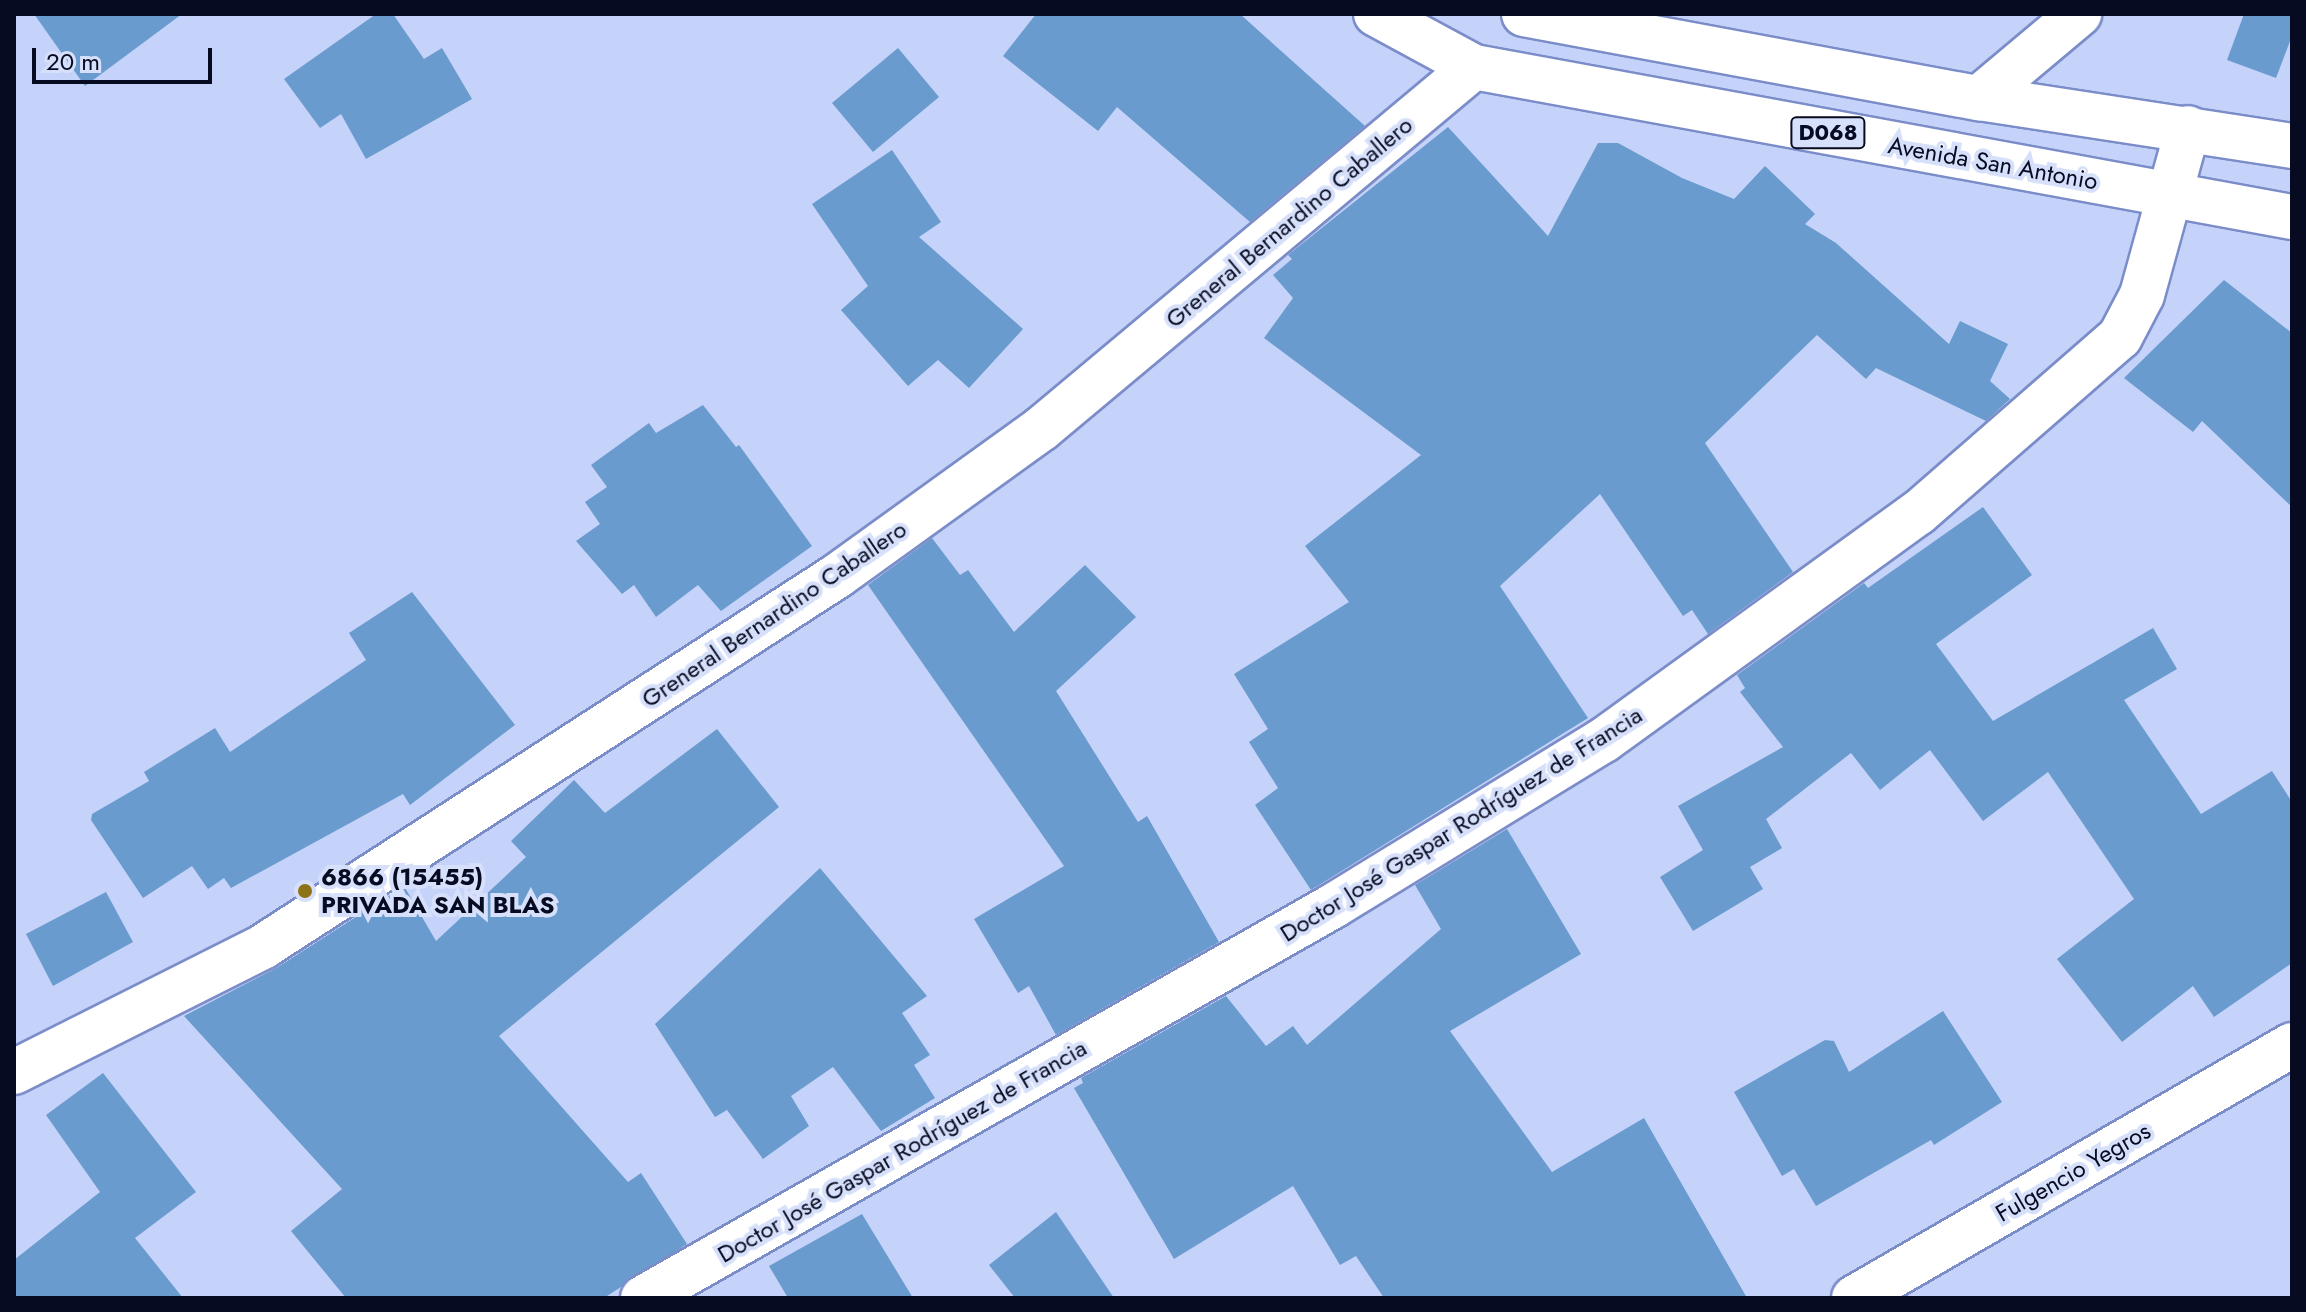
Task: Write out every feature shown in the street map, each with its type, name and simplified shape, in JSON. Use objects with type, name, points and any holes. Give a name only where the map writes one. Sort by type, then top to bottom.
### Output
[{"type":"street","name":"Avenida San Antonio","points":[[1376,14],[1474,67],[2292,217]]},
{"type":"street","points":[[1524,14],[1979,98],[2292,146]]},
{"type":"street","points":[[1979,98],[2079,14]]},
{"type":"street","name":"Greneral Bernardino Caballero","points":[[14,1072],[264,946],[837,576],[1041,429],[1474,67]]},
{"type":"street","name":"Doctor José Gaspar Rodríguez de Francia","points":[[643,1298],[1333,906],[1604,740],[1918,513],[2120,337],[2142,295],[2188,128]]},
{"type":"street","name":"Fulgencio Yegros","points":[[1854,1298],[2292,1045]]},
{"type":"building","points":[[34,14],[182,14],[85,86]]},
{"type":"building","points":[[376,14],[393,14],[424,59],[442,48],[472,99],[366,159],[341,114],[320,128],[284,79]]},
{"type":"building","points":[[1036,14],[1240,14],[1365,126],[1250,222],[1117,107],[1098,131],[1003,56]]},
{"type":"building","points":[[2244,14],[2292,14],[2292,36],[2276,78],[2227,60]]},
{"type":"building","points":[[898,48],[939,97],[873,152],[832,103]]},
{"type":"building","points":[[1448,127],[1548,236],[1598,143],[1618,143],[1682,178],[1734,199],[1765,166],[1815,214],[1805,224],[1836,243],[1949,344],[1960,321],[2008,344],[1990,381],[2010,399],[1986,421],[1876,368],[1866,379],[1817,335],[1705,443],[1793,572],[1708,634],[1692,610],[1683,616],[1600,494],[1500,586],[1588,718],[1311,890],[1255,805],[1278,788],[1249,742],[1268,729],[1234,674],[1349,602],[1305,546],[1421,455],[1264,338],[1293,298],[1273,275],[1292,259],[1288,255]]},
{"type":"building","points":[[892,150],[941,222],[919,237],[1023,329],[969,388],[938,360],[908,386],[841,310],[868,286],[812,204]]},
{"type":"building","points":[[2224,280],[2292,333],[2292,507],[2202,421],[2193,432],[2124,378]]},
{"type":"building","points":[[703,405],[736,447],[739,445],[812,546],[721,611],[698,585],[656,617],[634,585],[622,594],[576,541],[600,524],[585,502],[607,487],[591,465],[649,423],[656,433]]},
{"type":"building","points":[[1983,507],[2032,575],[1936,644],[1993,721],[2153,628],[2177,669],[2124,700],[2201,814],[2272,771],[2292,802],[2292,963],[2214,1017],[2193,986],[2122,1042],[2057,959],[2134,899],[2048,772],[1983,821],[1930,750],[1880,790],[1851,753],[1766,819],[1782,848],[1750,867],[1763,889],[1693,931],[1660,877],[1703,850],[1678,806],[1783,747],[1740,692],[1745,688],[1737,675],[1864,583],[1868,588]]},
{"type":"building","points":[[932,538],[960,575],[968,570],[1014,632],[1085,565],[1136,617],[1056,691],[1138,822],[1147,816],[1219,942],[1056,1035],[1029,986],[1018,993],[974,919],[1064,866],[868,585]]},
{"type":"building","points":[[412,592],[515,725],[410,805],[403,794],[231,888],[224,878],[208,889],[192,866],[143,898],[91,820],[92,814],[149,781],[144,772],[215,728],[230,752],[366,660],[349,633]]},
{"type":"building","points":[[717,729],[779,807],[499,1036],[628,1182],[641,1173],[687,1244],[604,1298],[346,1298],[291,1231],[342,1189],[184,1016],[278,967],[404,886],[436,941],[526,857],[511,841],[574,780],[605,813]]},
{"type":"building","points":[[1507,829],[1581,954],[1450,1031],[1552,1172],[1644,1118],[1747,1298],[1384,1298],[1356,1256],[1340,1265],[1293,1186],[1174,1259],[1074,1088],[1083,1083],[1081,1078],[1226,996],[1266,1046],[1293,1026],[1307,1045],[1441,929],[1415,885]]},
{"type":"building","points":[[820,868],[927,996],[902,1013],[930,1055],[914,1065],[935,1098],[881,1131],[833,1067],[791,1096],[809,1126],[763,1159],[727,1110],[715,1117],[655,1024]]},
{"type":"building","points":[[106,892],[133,942],[53,986],[26,934]]},
{"type":"building","points":[[1943,1011],[2002,1102],[1934,1145],[1931,1140],[1816,1206],[1794,1169],[1782,1176],[1734,1092],[1825,1040],[1834,1041],[1849,1072]]},
{"type":"building","points":[[103,1073],[196,1192],[135,1238],[183,1298],[14,1298],[14,1260],[100,1192],[46,1115]]},
{"type":"building","points":[[1056,1212],[1114,1298],[1015,1298],[989,1265]]},
{"type":"building","points":[[862,1214],[913,1298],[788,1298],[769,1266]]},
{"type":"place","name":"6866 (15455) PRIVADA SAN BLAS","points":[[305,891]]}]
